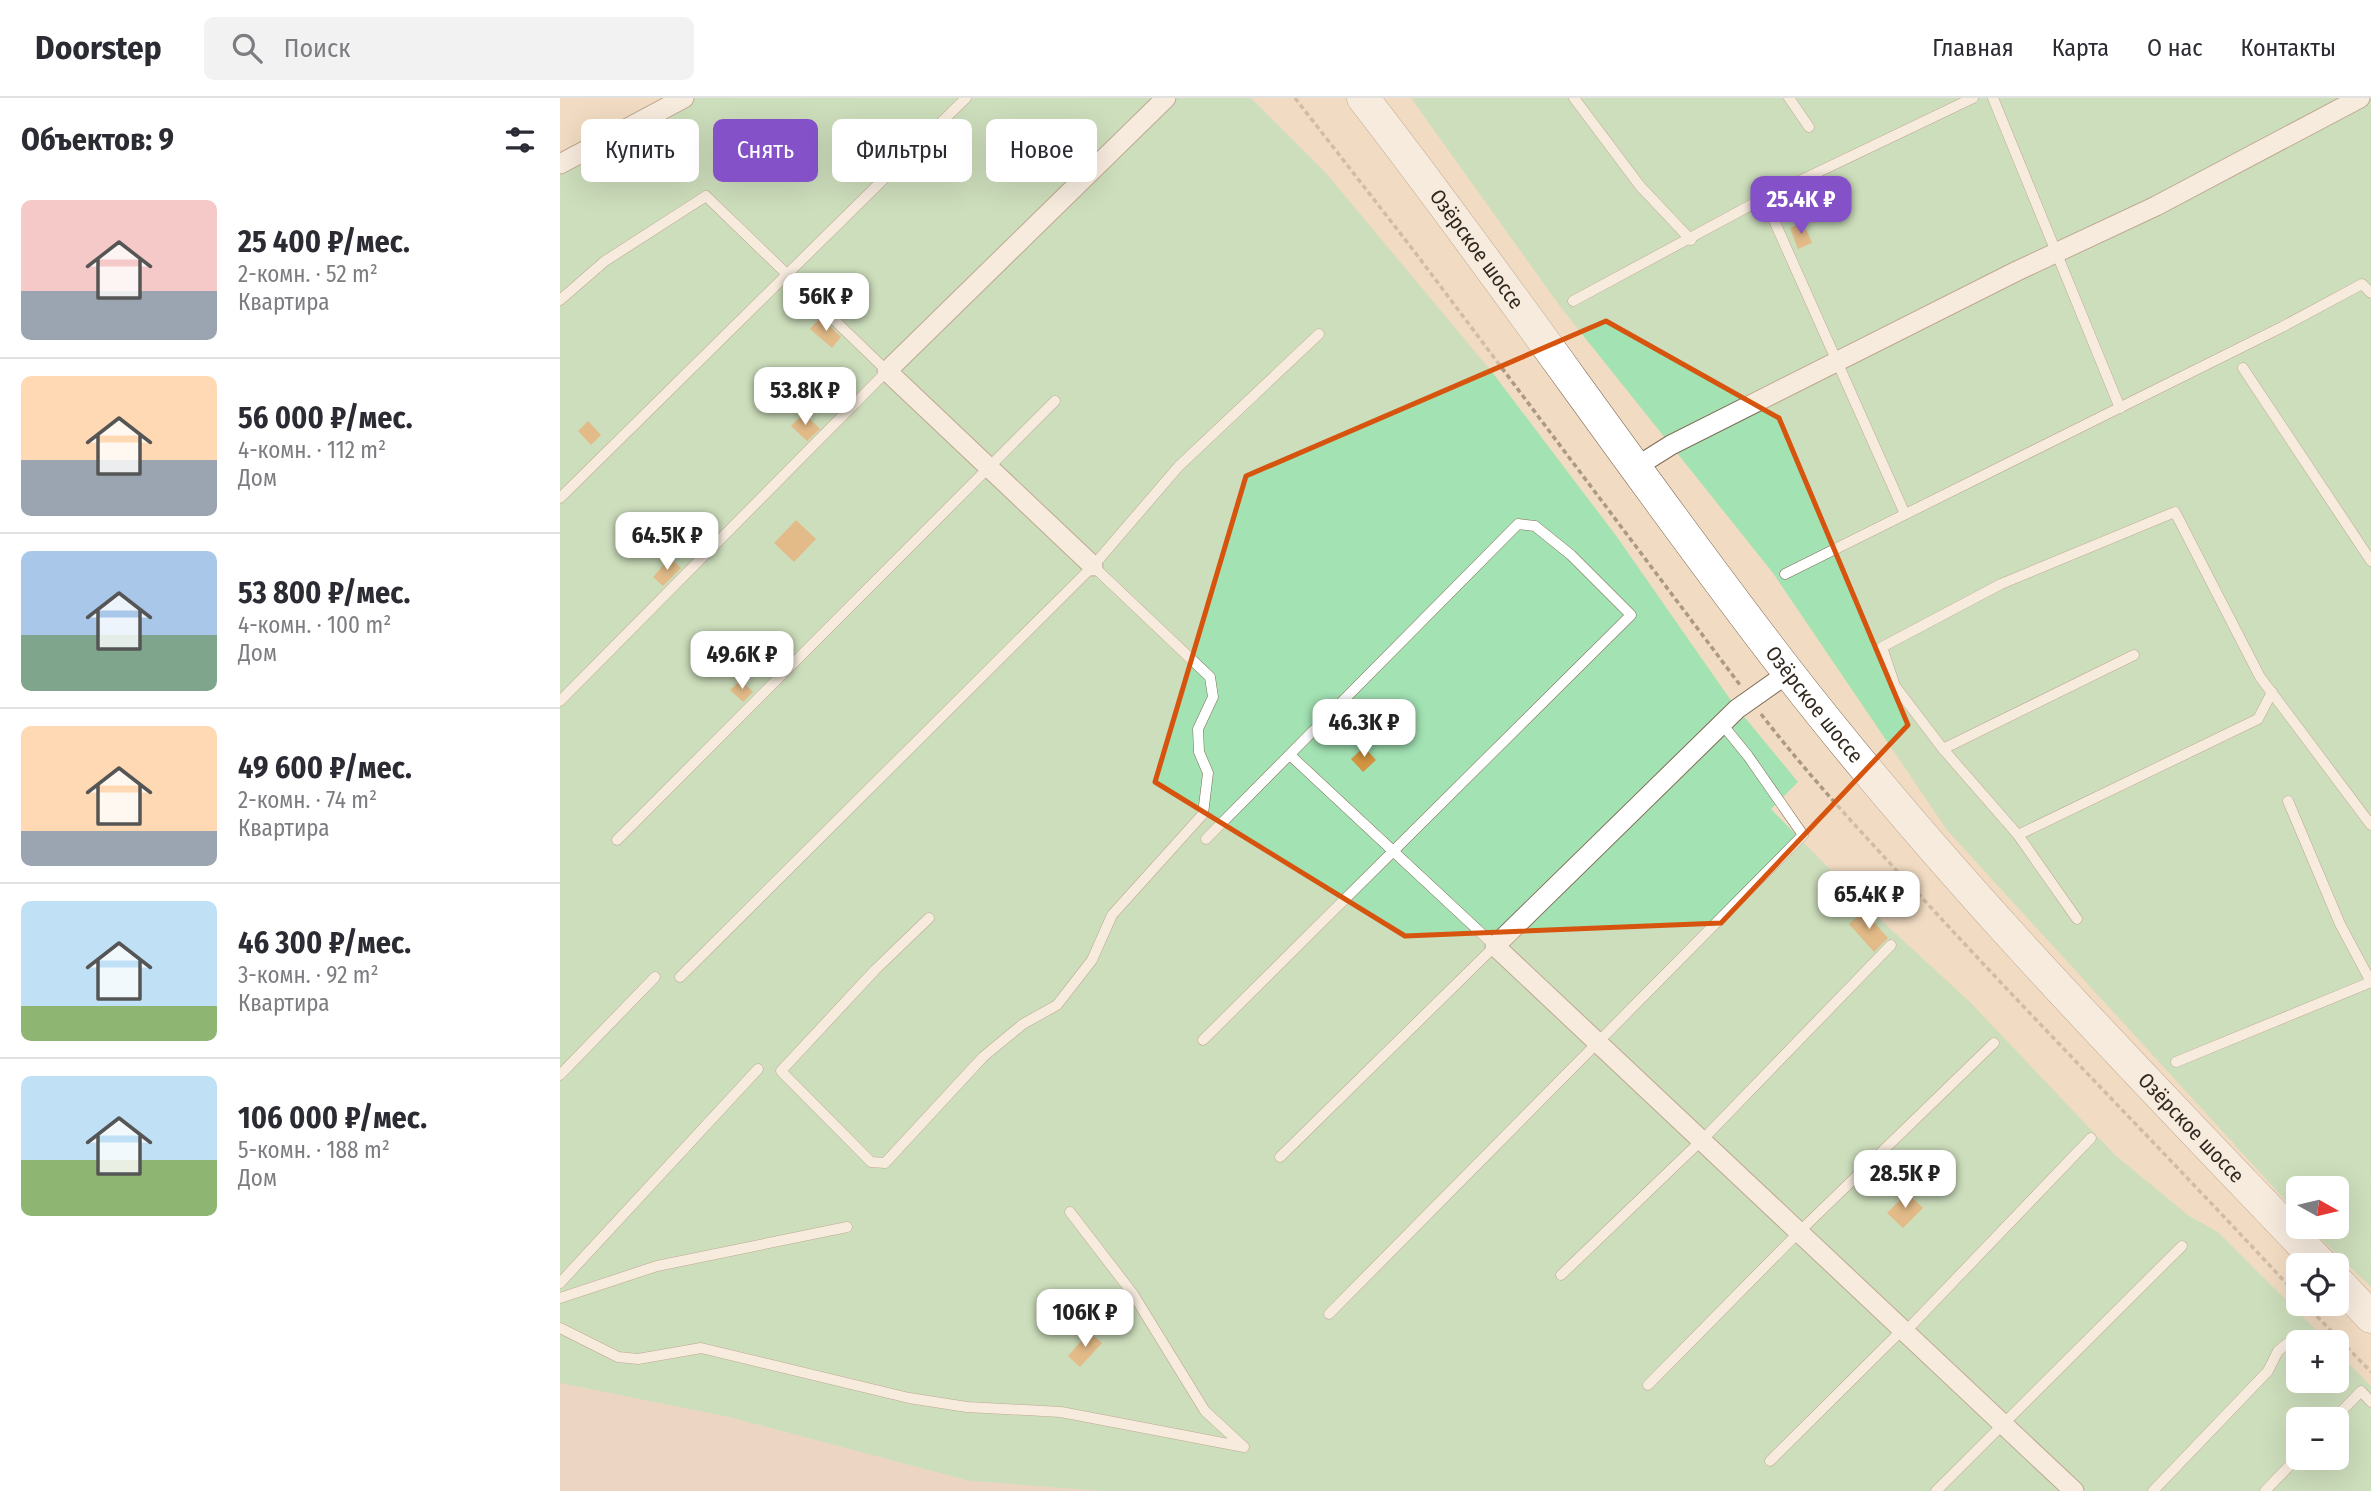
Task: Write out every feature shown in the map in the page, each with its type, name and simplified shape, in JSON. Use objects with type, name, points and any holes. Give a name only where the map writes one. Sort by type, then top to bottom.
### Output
[{"type":"main road","name":"Озёрское шоссе","points":[[1363,98],[1434,190],[1788,673],[1923,834],[2107,1038],[2311,1253]]},
{"type":"main road","points":[[2349,1294],[2371,1317]]},
{"type":"street","points":[[560,164],[684,98]]},
{"type":"street","points":[[1093,566],[887,371],[1166,98]]},
{"type":"street","points":[[1636,467],[1671,445],[2056,252],[2155,206],[2353,100]]},
{"type":"street","points":[[1788,673],[1722,724],[1494,946],[2074,1491]]},
{"type":"lane","points":[[560,498],[967,98]]},
{"type":"lane","points":[[1574,98],[1640,186],[1691,240]]},
{"type":"lane","points":[[1789,98],[1809,127]]},
{"type":"lane","points":[[1573,301],[1691,240],[1764,198],[1973,98]]},
{"type":"lane","points":[[1993,98],[2120,408]]},
{"type":"lane","points":[[560,300],[605,261],[706,196],[887,371],[560,701]]},
{"type":"lane","points":[[1764,198],[1905,514]]},
{"type":"lane","points":[[1785,574],[2282,327],[2362,284],[2371,293]]},
{"type":"lane","points":[[680,977],[1093,566],[1179,466],[1319,334]]},
{"type":"lane","points":[[2243,368],[2371,561]]},
{"type":"lane","points":[[617,840],[1055,401]]},
{"type":"lane","points":[[2077,919],[2018,835],[1943,749],[1895,686],[1882,647],[2001,584],[2175,512],[2260,677],[2371,825]]},
{"type":"lane","points":[[1203,1040],[1392,849],[1631,615],[1571,555],[1535,526],[1518,524],[1206,839]]},
{"type":"lane","points":[[929,918],[875,970],[781,1071],[871,1163],[885,1163],[983,1057],[1023,1024],[1057,1005],[1092,960],[1112,915],[1203,814],[1208,773],[1199,752],[1198,729],[1213,697],[1210,677],[1093,566]]},
{"type":"lane","points":[[1943,749],[2134,655]]},
{"type":"lane","points":[[2018,835],[2258,719],[2272,692]]},
{"type":"lane","points":[[1329,1314],[1600,1044],[1803,835],[1722,724]]},
{"type":"lane","points":[[1280,1157],[1494,946],[1290,755]]},
{"type":"lane","points":[[2176,1062],[2371,982],[2340,924],[2288,801]]},
{"type":"lane","points":[[1561,1275],[1700,1139],[1891,945]]},
{"type":"lane","points":[[560,1075],[655,977]]},
{"type":"lane","points":[[1648,1385],[1799,1232],[1994,1043]]},
{"type":"lane","points":[[560,1283],[758,1069]]},
{"type":"lane","points":[[1770,1461],[1897,1335],[1905,1332],[2091,1138]]},
{"type":"lane","points":[[560,1328],[618,1357],[638,1359],[701,1348],[909,1398],[967,1407],[1061,1412],[1244,1447],[1205,1411],[1133,1294],[1070,1212]]},
{"type":"lane","points":[[560,1298],[657,1266],[847,1227]]},
{"type":"lane","points":[[1936,1491],[2182,1246]]},
{"type":"lane","points":[[2152,1491],[2268,1371],[2278,1351],[2286,1345]]},
{"type":"lane","points":[[2346,1407],[2361,1391],[2371,1402]]},
{"type":"lane","points":[[2265,1491],[2286,1469]]},
{"type":"path","points":[[1295,98],[1414,251],[1812,778],[2056,1043],[2197,1186],[2286,1283]]},
{"type":"path","points":[[2317,1316],[2371,1372]]},
{"type":"highlighted area","points":[[1606,321],[1779,418],[1908,725],[1721,923],[1405,936],[1155,782],[1246,476]]},
{"type":"shaded area","points":[[560,1383],[729,1417],[970,1481],[1103,1491],[560,1491]]},
{"type":"green space","points":[[684,98],[1251,98],[1325,172],[1492,372],[1617,537],[1732,702],[1798,782],[1771,809],[1869,909],[1971,1003],[2115,1155],[2189,1216],[2218,1232],[2286,1300],[2286,1316],[2302,1316],[2316,1330],[2286,1330],[2286,1393],[2349,1393],[2349,1364],[2371,1386],[2371,1491],[1103,1491],[970,1481],[729,1417],[560,1383],[560,164],[581,153],[581,182],[699,182],[699,119],[645,119]]},
{"type":"green space","points":[[1411,98],[2371,98],[2371,1287],[2349,1266],[2349,1253],[2336,1253],[2321,1239],[2349,1239],[2349,1176],[2286,1176],[2286,1201],[1947,830],[1773,573],[1562,309]]},
{"type":"building","points":[[1803,222],[1812,243],[1798,249],[1790,228]]},
{"type":"building","points":[[821,317],[841,337],[832,348],[810,329]]},
{"type":"building","points":[[804,413],[820,429],[807,441],[791,426]]},
{"type":"building","points":[[588,421],[601,435],[591,445],[578,431]]},
{"type":"building","points":[[796,520],[816,539],[794,562],[774,543]]},
{"type":"building","points":[[670,558],[681,568],[663,586],[653,577]]},
{"type":"building","points":[[741,680],[753,692],[743,702],[730,690]]},
{"type":"building","points":[[1364,747],[1376,760],[1363,772],[1351,759]]},
{"type":"building","points":[[1864,911],[1888,938],[1874,952],[1849,924]]},
{"type":"building","points":[[1907,1193],[1923,1208],[1903,1228],[1887,1213]]},
{"type":"building","points":[[1089,1332],[1102,1343],[1080,1367],[1068,1356]]}]
